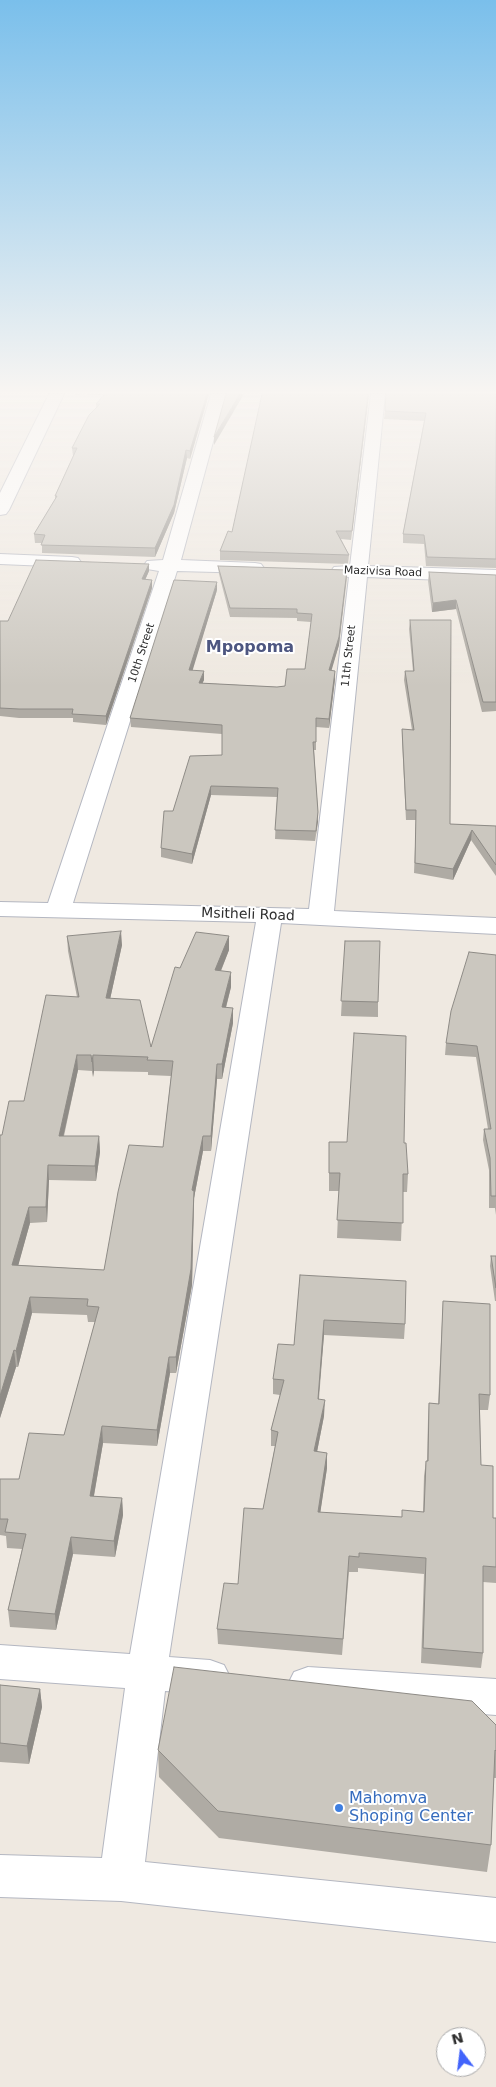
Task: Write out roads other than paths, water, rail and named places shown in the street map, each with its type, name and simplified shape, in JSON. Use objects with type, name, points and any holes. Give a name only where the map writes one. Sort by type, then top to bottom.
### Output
[{"type":"street","points":[[0,510],[9,491]]},
{"type":"street","name":"10th Street","points":[[58,910],[170,566],[191,491]]},
{"type":"street","name":"11th Street","points":[[321,917],[368,491]]},
{"type":"street","points":[[0,559],[85,562]]},
{"type":"street","points":[[132,564],[269,569]]},
{"type":"street","name":"Mazivisa Road","points":[[319,570],[496,576]]},
{"type":"street","name":"Msitheli Road","points":[[0,909],[270,915],[496,926]]},
{"type":"street","points":[[121,1880],[147,1673],[270,915]]},
{"type":"street","points":[[0,1662],[496,1697]]},
{"type":"street","points":[[0,1876],[121,1880],[496,1920]]},
{"type":"place","name":"Mahomva Shoping Center","points":[[339,1808]]},
{"type":"district","name":"Mpopoma","points":[[250,648]]}]
